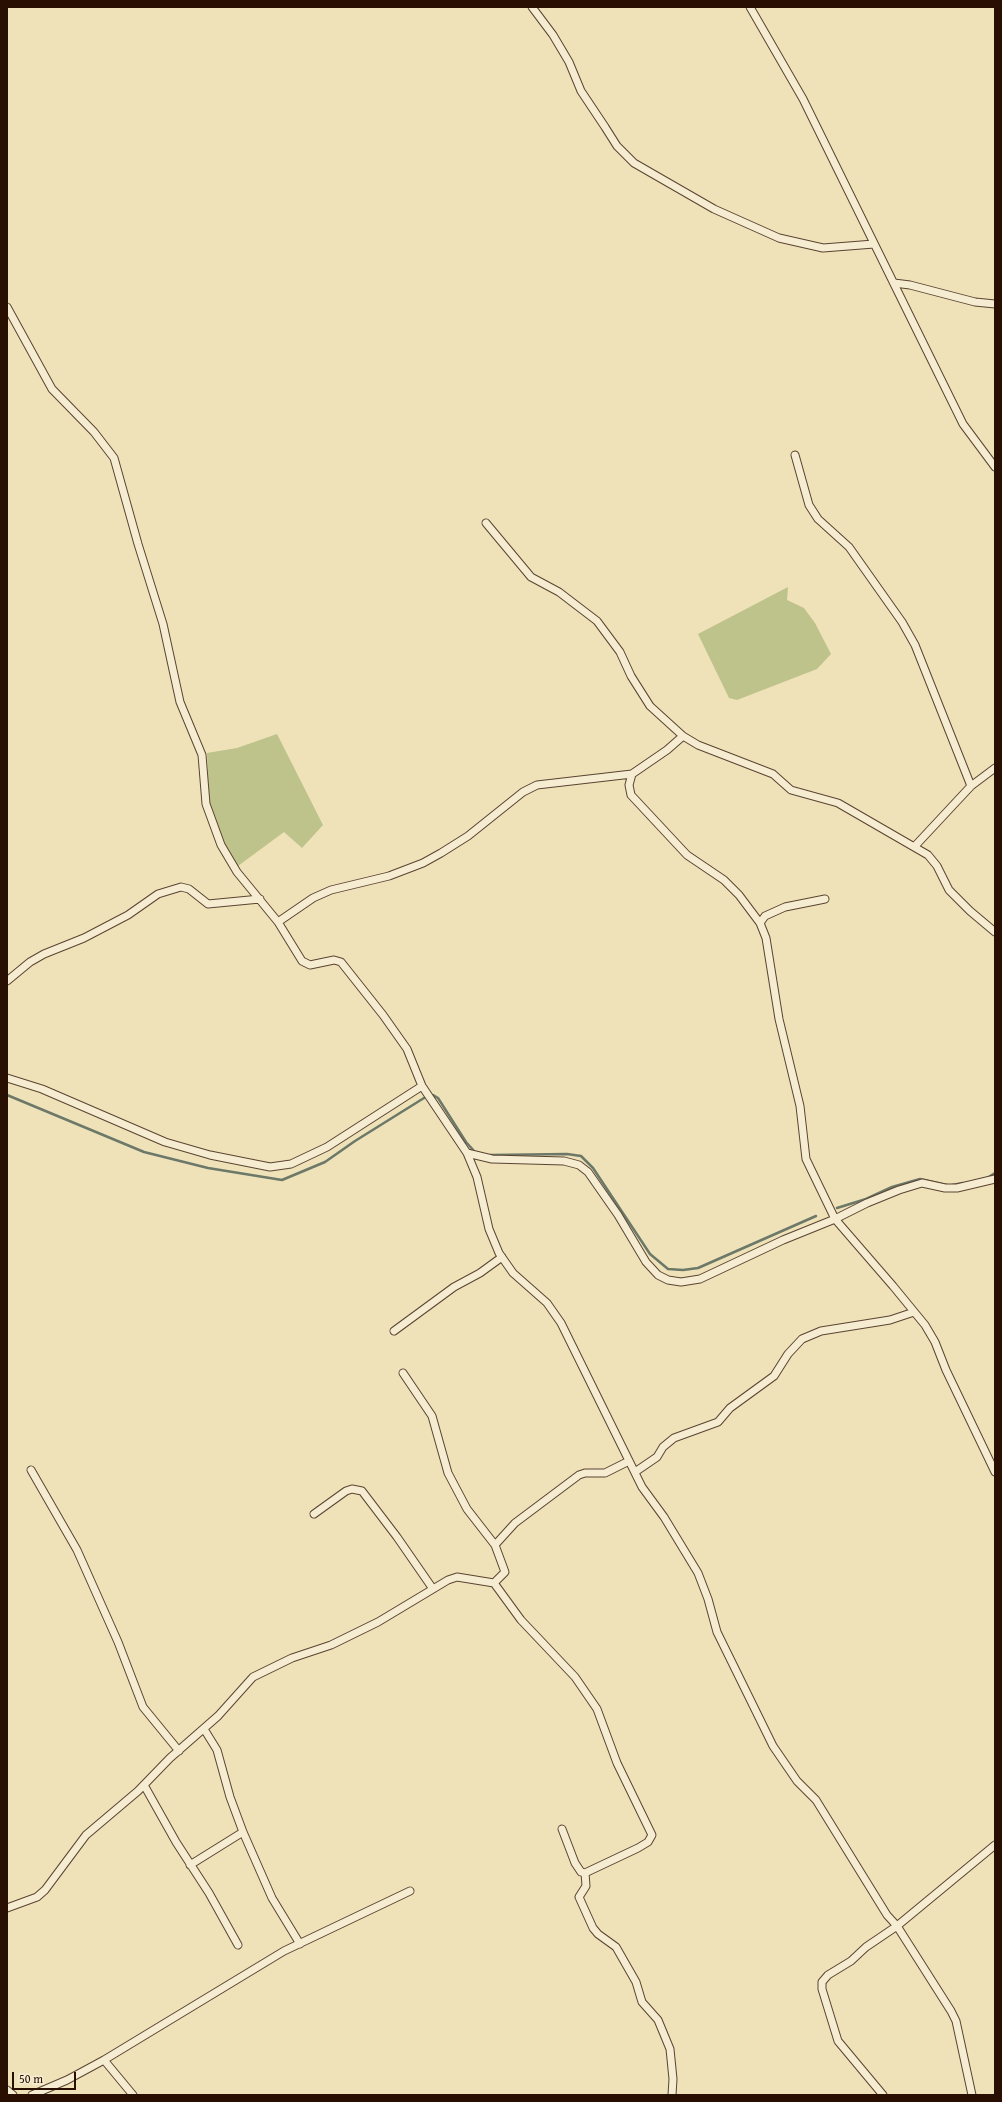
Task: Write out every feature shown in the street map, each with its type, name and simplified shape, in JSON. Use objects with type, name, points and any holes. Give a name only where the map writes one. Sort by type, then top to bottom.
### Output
[{"type":"street","points":[[532,7],[553,35],[569,62],[581,91],[617,146],[634,163],[714,209],[779,238],[824,248],[874,244]]},
{"type":"street","points":[[750,7],[803,99],[963,424],[980,450],[995,467]]},
{"type":"street","points":[[894,283],[910,284],[975,302],[995,304]]},
{"type":"street","points":[[7,307],[52,389],[94,432],[114,458],[138,544],[163,624],[180,702],[202,755],[206,804],[221,845],[237,872],[278,922],[305,964],[310,965],[334,960],[341,962],[383,1015],[407,1049],[422,1086],[467,1153],[477,1178],[489,1229],[502,1257],[513,1273],[547,1304],[561,1323],[635,1472],[698,1573],[708,1599],[716,1632],[773,1746],[797,1781],[816,1800],[888,1915],[898,1926],[951,2011],[956,2021],[972,2095]]},
{"type":"street","points":[[795,455],[809,505],[818,518],[849,546],[902,622],[915,645],[971,786]]},
{"type":"street","points":[[486,523],[531,576],[559,592],[597,621],[620,652],[631,676],[650,706],[683,736],[698,745],[773,774],[791,790],[838,803],[915,846],[928,855],[937,866],[949,890],[970,912],[995,932]]},
{"type":"street","points":[[278,922],[313,898],[331,890],[389,876],[435,857],[468,836],[523,792],[537,785],[632,774],[667,750],[683,736]]},
{"type":"street","points":[[915,846],[971,786],[995,768]]},
{"type":"street","points":[[632,774],[629,785],[631,795],[687,854],[724,880],[740,895],[760,923],[766,938],[780,1019],[800,1106],[806,1159],[835,1219],[914,1312],[935,1342],[946,1370],[995,1472]]},
{"type":"street","points":[[7,981],[30,962],[44,954],[84,938],[128,915],[158,894],[182,887],[189,889],[208,904],[260,899]]},
{"type":"street","points":[[760,923],[766,916],[785,907],[825,899]]},
{"type":"street","points":[[7,1078],[42,1089],[166,1142],[210,1155],[270,1167],[291,1164],[327,1147],[422,1086]]},
{"type":"street","points":[[467,1153],[492,1159],[564,1161],[579,1165],[588,1172],[618,1215],[646,1262],[658,1275],[668,1280],[681,1282],[700,1278],[783,1240],[835,1219],[867,1203],[922,1183],[950,1189],[967,1187],[995,1179]]},
{"type":"street","points":[[394,1331],[454,1287],[502,1257]]},
{"type":"street","points":[[635,1472],[656,1456],[663,1447],[674,1438],[710,1427],[718,1422],[730,1408],[774,1376],[788,1354],[802,1339],[821,1331],[890,1320],[914,1312]]},
{"type":"street","points":[[403,1373],[432,1416],[448,1473],[467,1510],[495,1545],[505,1572],[494,1583]]},
{"type":"street","points":[[495,1545],[515,1523],[579,1475],[585,1473],[605,1473],[629,1461]]},
{"type":"street","points":[[31,1470],[76,1550],[118,1642],[143,1707],[179,1751]]},
{"type":"street","points":[[314,1514],[346,1491],[352,1489],[362,1491],[397,1537],[433,1589]]},
{"type":"street","points":[[7,1908],[37,1897],[45,1890],[86,1835],[144,1785],[179,1751],[204,1730],[253,1677],[292,1658],[332,1645],[378,1622],[448,1580],[457,1577],[494,1583],[521,1620],[575,1677],[597,1709],[617,1763],[652,1833],[651,1838],[643,1845],[585,1873]]},
{"type":"street","points":[[204,1730],[217,1750],[230,1797],[243,1832],[272,1898],[300,1944]]},
{"type":"street","points":[[144,1785],[238,1945]]},
{"type":"street","points":[[562,1829],[575,1864],[581,1872],[585,1873]]},
{"type":"street","points":[[190,1865],[243,1832]]},
{"type":"street","points":[[883,2095],[838,2041],[822,1989],[822,1982],[828,1975],[851,1961],[866,1947],[898,1926],[995,1845]]},
{"type":"street","points":[[585,1873],[586,1886],[579,1897],[593,1928],[598,1934],[616,1947],[636,1982],[642,2002],[658,2020],[670,2049],[673,2079],[672,2095]]},
{"type":"street","points":[[32,2095],[67,2080],[104,2060],[284,1951],[410,1891]]},
{"type":"street","points":[[104,2060],[133,2095]]},
{"type":"street","points":[[7,2090],[13,2095]]},
{"type":"green space","points":[[788,587],[787,600],[804,608],[815,623],[831,654],[817,669],[737,700],[729,698],[698,634]]},
{"type":"green space","points":[[277,734],[323,825],[302,848],[284,832],[238,866],[222,842],[209,802],[207,753],[237,748]]},
{"type":"waterway","points":[[7,1095],[144,1152],[208,1168],[282,1180],[325,1162],[355,1141],[424,1098]]},
{"type":"waterway","points":[[433,1095],[438,1098],[466,1142],[475,1152]]},
{"type":"waterway","points":[[490,1155],[567,1154],[581,1156],[593,1168],[650,1254],[668,1269],[683,1270],[698,1268],[816,1216]]},
{"type":"waterway","points":[[987,1178],[995,1173]]},
{"type":"waterway","points":[[837,1208],[866,1199],[892,1187],[920,1179],[947,1185]]},
{"type":"waterway","points":[[952,1185],[963,1183]]}]
